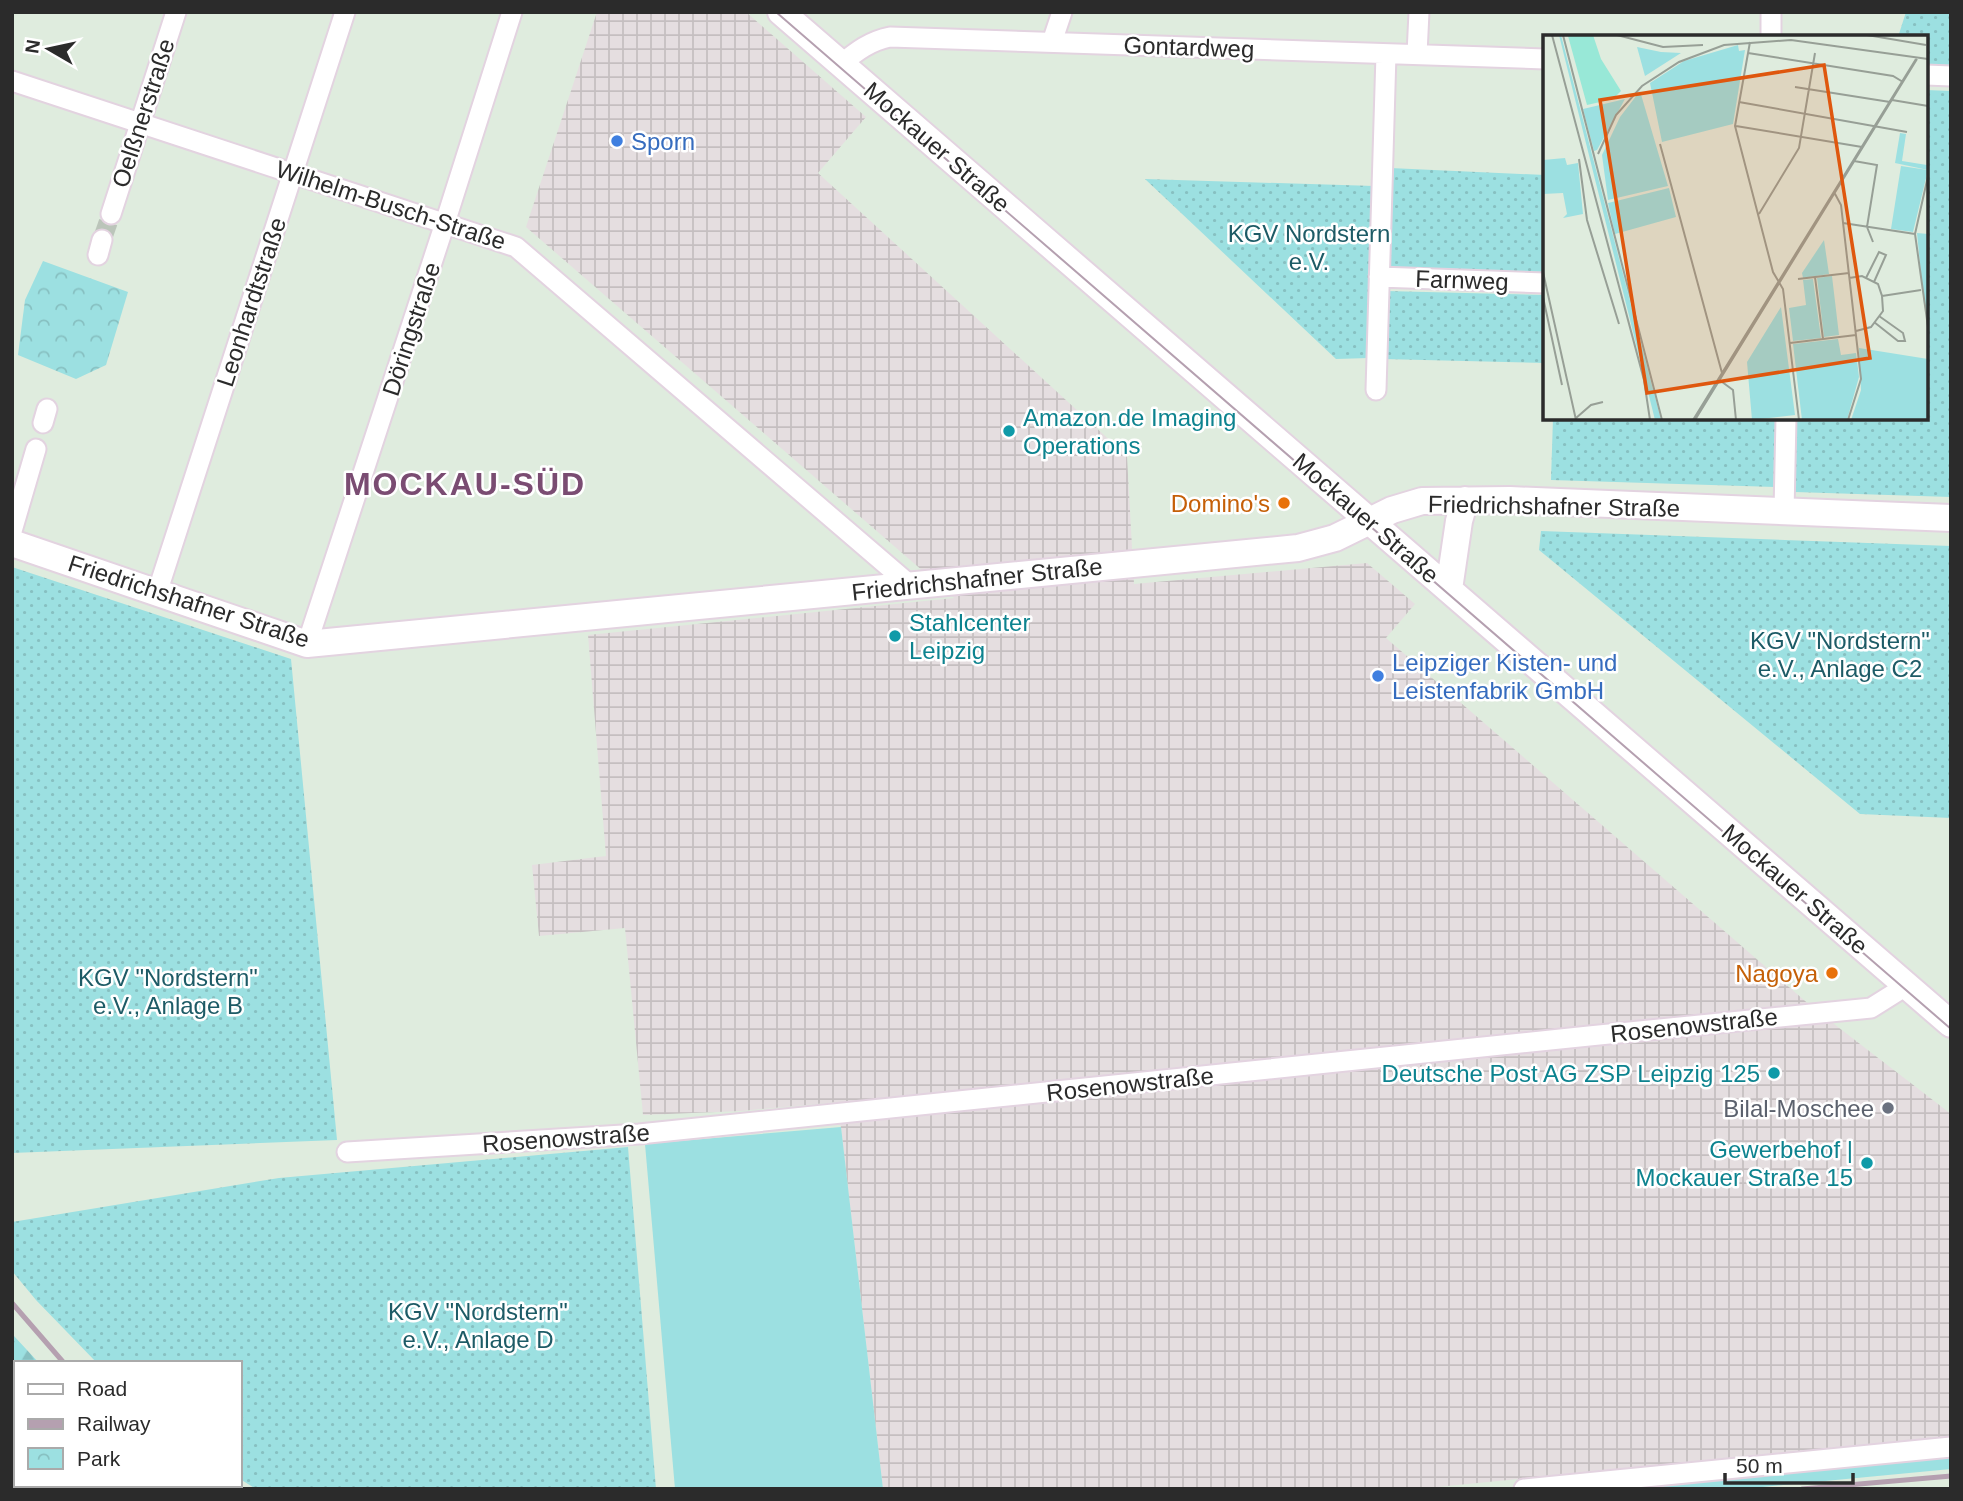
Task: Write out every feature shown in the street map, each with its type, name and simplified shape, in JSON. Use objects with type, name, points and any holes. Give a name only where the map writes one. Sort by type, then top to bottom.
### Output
[{"type":"main road","name":"Mockauer Straße","points":[[782,12],[1906,986],[1949,1018]]},
{"type":"main road","points":[[1449,589],[1459,521],[1465,500]]},
{"type":"main road","name":"Friedrichshafner Straße","points":[[12,543],[307,644],[1298,548],[1335,538],[1401,507],[1422,502],[1524,500],[1951,518]]},
{"type":"street","name":"Oelßnerstraße","points":[[111,214],[176,12]]},
{"type":"street","name":"Leonhardtstraße","points":[[157,593],[345,12]]},
{"type":"street","name":"Döringstraße","points":[[307,644],[512,12]]},
{"type":"street","points":[[1052,42],[1062,12]]},
{"type":"street","points":[[1417,54],[1419,12]]},
{"type":"street","points":[[1771,12],[1771,35]]},
{"type":"street","name":"Gontardweg","points":[[841,64],[874,40],[890,37],[1543,60]]},
{"type":"street","points":[[1376,390],[1386,54]]},
{"type":"street","points":[[1928,75],[1951,76]]},
{"type":"street","name":"Wilhelm-Busch-Straße","points":[[12,81],[516,247],[910,585]]},
{"type":"street","name":"Farnweg","points":[[1379,277],[1543,283]]},
{"type":"street","points":[[1784,512],[1786,420]]},
{"type":"street","points":[[12,531],[36,449]]},
{"type":"street","name":"Rosenowstraße","points":[[347,1152],[639,1134],[1871,1009],[1906,986]]},
{"type":"street","points":[[1524,1489],[1951,1447]]},
{"type":"shaded area","points":[[597,12],[746,12],[866,117],[818,173],[1127,456],[1134,584],[1367,563],[1415,604],[1386,638],[1812,1007],[1951,1114],[1951,1436],[1417,1489],[883,1489],[838,1102],[741,1111],[643,1115],[625,928],[539,936],[532,865],[606,856],[588,635],[954,598],[526,227]]},
{"type":"green space","points":[[1906,12],[1951,12],[1951,66],[1928,65],[1928,35],[1899,35]]},
{"type":"green space","points":[[1928,90],[1951,91],[1951,497],[1795,492],[1795,420],[1928,420]]},
{"type":"green space","name":"KGV Nordstern e.V.","points":[[1390,168],[1543,175],[1543,274],[1386,270]]},
{"type":"green space","name":"KGV Nordstern e.V.","points":[[1145,179],[1374,186],[1369,358],[1336,359]]},
{"type":"green space","points":[[43,261],[128,292],[106,365],[76,379],[18,355],[25,300]]},
{"type":"green space","name":"KGV Nordstern e.V.","points":[[1386,291],[1543,295],[1543,363],[1383,359]]},
{"type":"green space","points":[[1553,420],[1777,420],[1775,487],[1551,480]]},
{"type":"green space","name":"KGV \"Nordstern\" e.V., Anlage C2","points":[[1541,531],[1951,546],[1951,818],[1860,814],[1539,550]]},
{"type":"green space","name":"KGV \"Nordstern\" e.V., Anlage B","points":[[12,567],[291,659],[337,1140],[12,1153]]},
{"type":"green space","points":[[841,1127],[883,1489],[675,1489],[645,1144]]},
{"type":"green space","name":"KGV \"Nordstern\" e.V., Anlage D","points":[[628,1147],[656,1489],[256,1489],[242,1480],[242,1361],[95,1361],[12,1271],[12,1222],[279,1178]]},
{"type":"green space","points":[[14,1336],[37,1361],[14,1361],[14,1434],[12,1418]]},
{"type":"green space","points":[[1951,1456],[1951,1469],[1742,1489],[1613,1489]]},
{"type":"tunnel","points":[[102,240],[111,214]]},
{"type":"tram line","points":[[776,12],[1951,1029]]},
{"type":"railway","points":[[12,1303],[62,1361]]},
{"type":"railway","points":[[1802,1489],[1951,1476]]},
{"type":"place","name":"Sporn","points":[[617,141]]},
{"type":"place","name":"Amazon.de Imaging Operations","points":[[1009,431]]},
{"type":"place","name":"Domino's","points":[[1284,503]]},
{"type":"place","name":"Stahlcenter Leipzig","points":[[895,636]]},
{"type":"place","name":"Leipziger Kisten- und Leistenfabrik GmbH","points":[[1378,676]]},
{"type":"place","name":"Nagoya","points":[[1832,973]]},
{"type":"place","name":"Deutsche Post AG ZSP Leipzig 125","points":[[1774,1073]]},
{"type":"place","name":"Bilal-Moschee","points":[[1888,1108]]},
{"type":"place","name":"Gewerbehof | Mockauer Straße 15","points":[[1867,1163]]},
{"type":"district","name":"MOCKAU-SÜD","points":[[465,484]]}]
